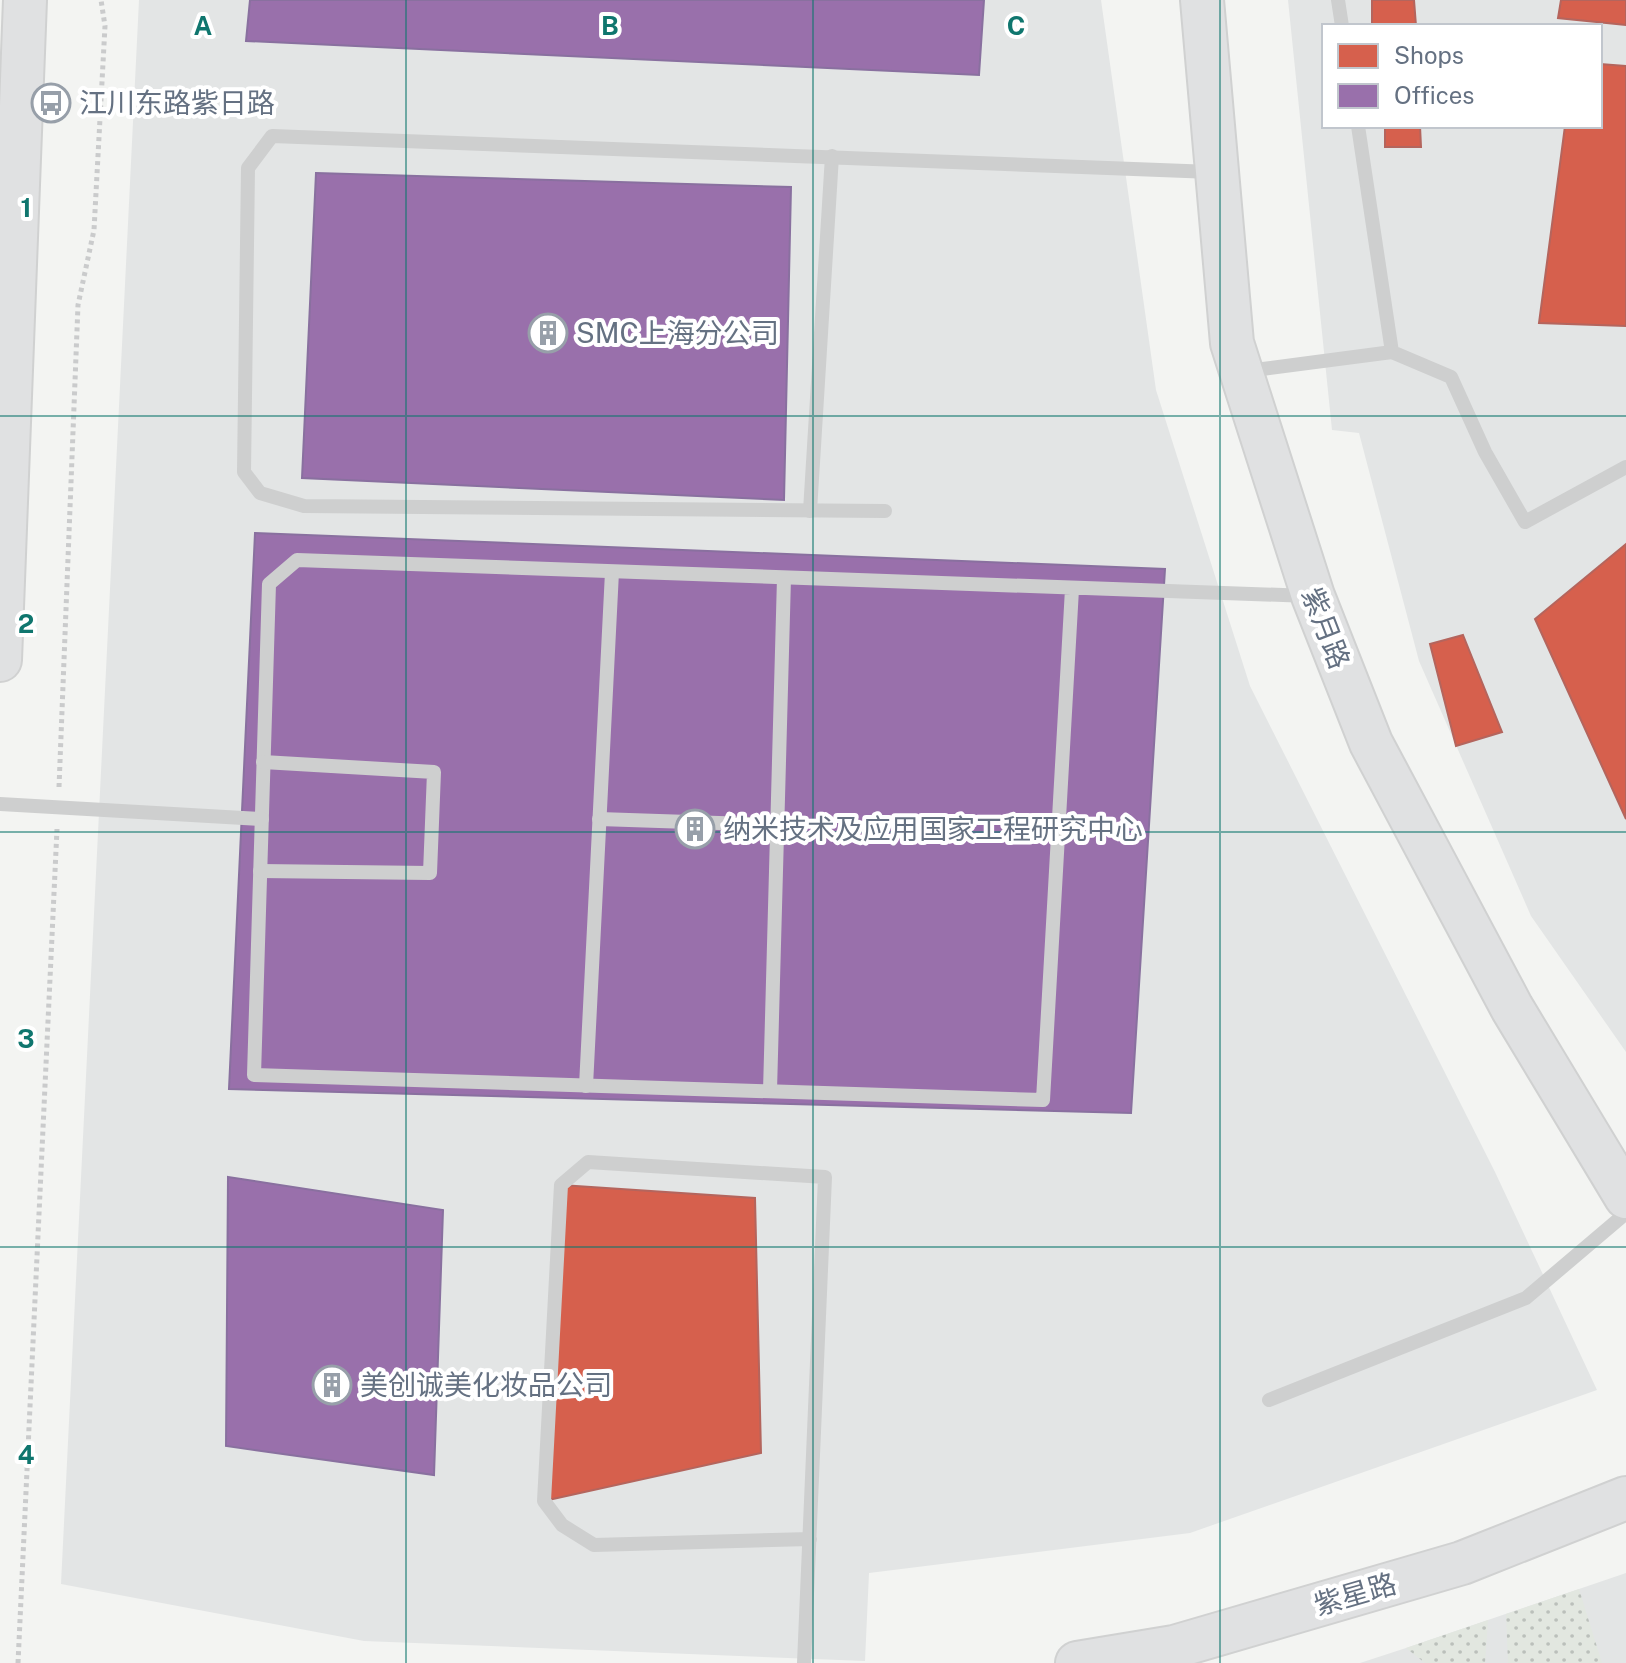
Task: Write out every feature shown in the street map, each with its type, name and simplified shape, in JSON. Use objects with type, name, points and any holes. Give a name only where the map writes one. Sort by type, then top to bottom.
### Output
[{"type":"street","points":[[0,660],[25,0]]},
{"type":"street","name":"紫月路","points":[[1202,0],[1232,343],[1313,596],[1371,743],[1512,1008],[1626,1197]]},
{"type":"street","name":"紫星路","points":[[1077,1663],[1174,1647],[1462,1563],[1626,1498]]},
{"type":"lane","points":[[1338,0],[1342,24]]},
{"type":"lane","points":[[1358,128],[1392,352]]},
{"type":"lane","points":[[885,511],[304,506],[260,493],[244,472],[248,168],[272,136],[1217,173]]},
{"type":"lane","points":[[810,511],[832,156]]},
{"type":"lane","points":[[1242,372],[1392,352],[1451,377],[1485,452],[1525,522],[1626,467]]},
{"type":"lane","points":[[1072,589],[1043,1100],[254,1075],[269,584],[297,560],[1313,596]]},
{"type":"lane","points":[[586,1086],[612,572]]},
{"type":"lane","points":[[770,1091],[784,578]]},
{"type":"lane","points":[[260,871],[430,873],[434,772],[263,762]]},
{"type":"lane","points":[[0,804],[262,819]]},
{"type":"lane","points":[[599,819],[778,825]]},
{"type":"lane","points":[[804,1663],[810,1539],[825,1177],[588,1162],[561,1185],[544,1501],[562,1525],[594,1545],[810,1539]]},
{"type":"lane","points":[[1269,1400],[1526,1298],[1626,1213]]},
{"type":"shaded area","points":[[139,0],[1101,0],[1156,390],[1250,686],[1495,1172],[1597,1390],[1190,1533],[869,1573],[865,1661],[364,1641],[61,1584]]},
{"type":"shaded area","points":[[1288,0],[1626,0],[1626,1052],[1531,916],[1419,661],[1359,433],[1332,430]]},
{"type":"shaded area","points":[[1626,1573],[1626,1663],[1360,1663],[1406,1648]]},
{"type":"shaded area","points":[[1579,1589],[1602,1663],[1508,1663],[1506,1614]]},
{"type":"shaded area","points":[[1488,1620],[1485,1663],[1425,1663],[1406,1648]]},
{"type":"building: Shops","points":[[1372,0],[1414,0],[1416,24],[1372,24]]},
{"type":"building: Shops","points":[[1561,0],[1626,0],[1626,25],[1558,18]]},
{"type":"building: Shops","points":[[1602,64],[1626,66],[1626,326],[1539,323],[1565,128],[1602,128]]},
{"type":"building: Shops","points":[[1385,128],[1420,128],[1421,147],[1385,147]]},
{"type":"building: Shops","points":[[1626,544],[1626,819],[1535,619]]},
{"type":"building: Shops","points":[[1463,635],[1502,732],[1456,746],[1430,644]]},
{"type":"building: Shops","points":[[845,650],[982,665],[1008,1053],[801,1051]]},
{"type":"building: Shops","points":[[561,651],[552,1043],[300,1077],[319,872],[430,873],[449,657]]},
{"type":"building: Shops","points":[[1075,656],[1121,657],[1125,854],[1070,855]]},
{"type":"building: Shops","points":[[726,846],[695,999],[692,1047],[605,1047],[633,849]]},
{"type":"building: Shops","points":[[561,1185],[755,1198],[761,1453],[544,1501]]},
{"type":"building: Offices","points":[[250,0],[984,0],[979,75],[246,41]]},
{"type":"building: Offices","name":"SMC上海分公司","points":[[316,173],[791,187],[784,500],[302,478]]},
{"type":"building: Offices","name":"纳米技术及应用国家工程研究中心","points":[[255,533],[1165,569],[1131,1113],[229,1089]]},
{"type":"building: Offices","name":"美创诚美化妆品公司","points":[[228,1177],[443,1210],[434,1475],[226,1446]]},
{"type":"place","name":"江川东路紫日路","points":[[51,103]]},
{"type":"place","name":"SMC上海分公司","points":[[548,333]]},
{"type":"place","name":"纳米技术及应用国家工程研究中心","points":[[695,829]]},
{"type":"place","name":"美创诚美化妆品公司","points":[[332,1385]]}]
